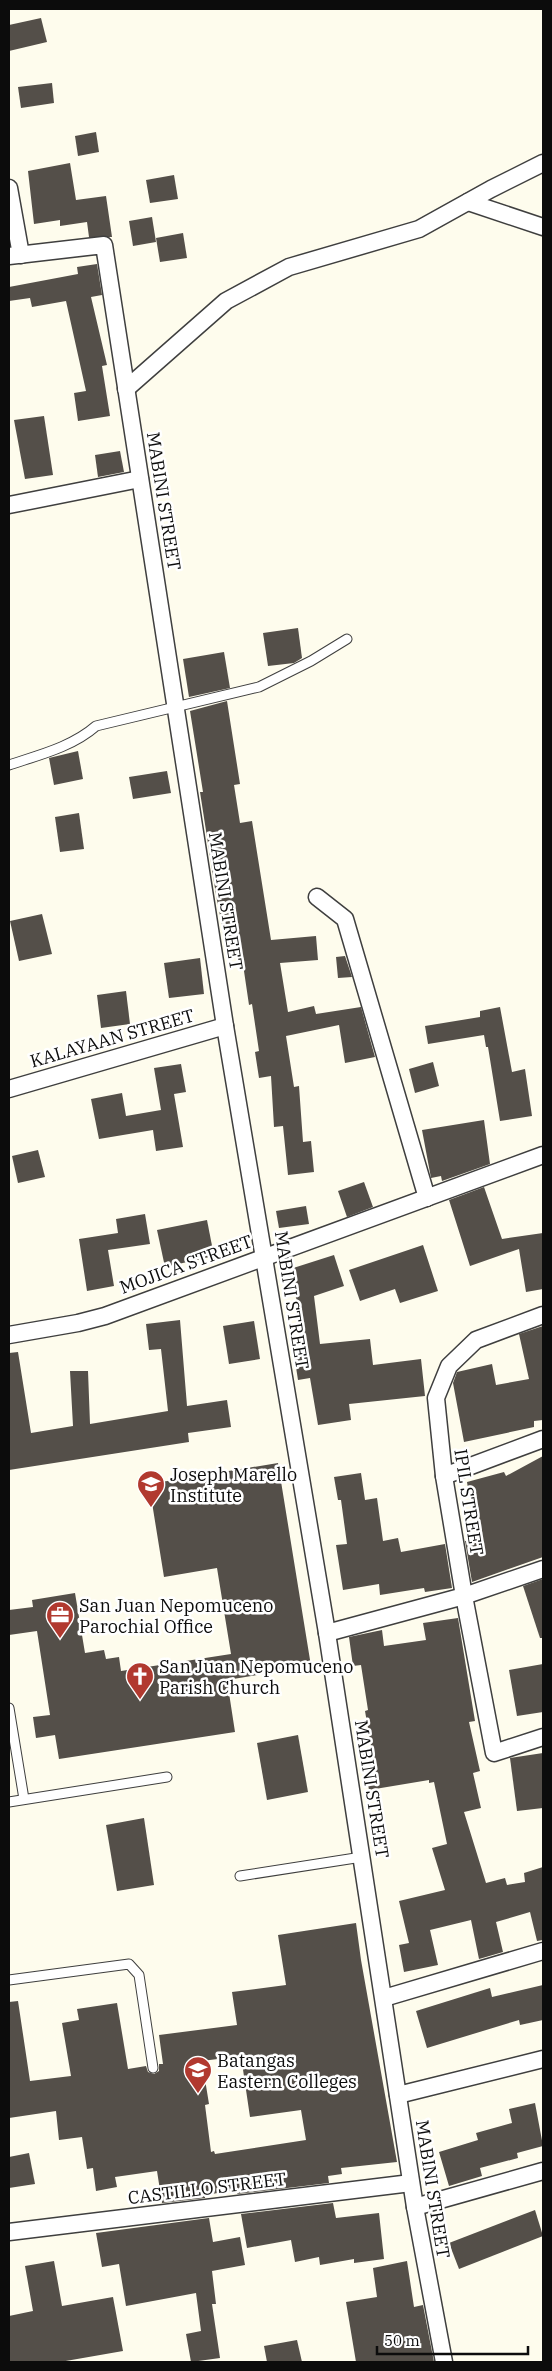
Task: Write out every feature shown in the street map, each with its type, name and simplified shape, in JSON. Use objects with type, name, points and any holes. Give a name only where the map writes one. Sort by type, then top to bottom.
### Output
[{"type":"street","points":[[126,389],[226,301],[289,267],[419,229],[543,163]]},
{"type":"street","points":[[9,188],[15,256]]},
{"type":"street","points":[[468,202],[543,227]]},
{"type":"street","name":"MABINI STREET","points":[[15,256],[104,244],[225,1026],[327,1633],[411,2183],[444,2362]]},
{"type":"street","points":[[9,505],[140,479]]},
{"type":"street","points":[[316,897],[345,919],[427,1198]]},
{"type":"street","name":"KALAYAAN STREET","points":[[9,1089],[225,1026]]},
{"type":"street","name":"MOJICA STREET","points":[[9,1335],[78,1323],[105,1316],[543,1155]]},
{"type":"street","name":"IPIL STREET","points":[[543,1315],[476,1340],[448,1366],[436,1398],[444,1476],[464,1596],[494,1753],[543,1737]]},
{"type":"street","points":[[444,1476],[543,1440]]},
{"type":"street","points":[[327,1633],[464,1596],[543,1569]]},
{"type":"street","points":[[384,1998],[543,1951]]},
{"type":"street","points":[[398,2095],[543,2059]]},
{"type":"street","points":[[415,2206],[543,2171]]},
{"type":"street","name":"CASTILLO STREET","points":[[9,2232],[411,2183]]},
{"type":"lane","points":[[9,765],[51,752],[85,736],[96,726],[259,687],[311,661],[347,639]]},
{"type":"lane","points":[[9,1708],[24,1800]]},
{"type":"lane","points":[[9,1802],[167,1777]]},
{"type":"lane","points":[[240,1876],[362,1857]]},
{"type":"lane","points":[[9,1980],[129,1964],[139,1976],[153,2068]]},
{"type":"building","points":[[41,18],[47,42],[9,51],[9,25]]},
{"type":"building","points":[[52,83],[54,103],[21,108],[18,87]]},
{"type":"building","points":[[96,132],[99,152],[78,156],[75,136]]},
{"type":"building","points":[[70,163],[76,200],[106,196],[112,237],[89,237],[87,222],[60,226],[60,220],[34,224],[28,171]]},
{"type":"building","points":[[174,175],[178,199],[150,203],[146,180]]},
{"type":"building","points":[[152,217],[156,242],[133,246],[129,221]]},
{"type":"building","points":[[183,233],[187,258],[160,262],[156,238]]},
{"type":"building","points":[[97,264],[102,295],[91,297],[107,365],[102,366],[110,416],[78,421],[74,393],[86,391],[66,301],[32,307],[30,298],[9,301],[9,287],[78,274],[77,267]]},
{"type":"building","points":[[44,416],[53,475],[25,479],[14,420]]},
{"type":"building","points":[[120,451],[124,472],[98,477],[95,455]]},
{"type":"building","points":[[298,628],[302,658],[294,663],[268,666],[263,633]]},
{"type":"building","points":[[224,652],[230,688],[189,697],[183,659]]},
{"type":"building","points":[[227,701],[240,784],[234,785],[240,823],[252,821],[271,940],[316,936],[318,960],[280,963],[288,1012],[314,1006],[316,1014],[361,1007],[375,1057],[345,1063],[339,1025],[286,1036],[294,1087],[299,1086],[303,1142],[311,1141],[314,1172],[288,1175],[283,1126],[274,1127],[271,1076],[259,1078],[255,1052],[259,1051],[252,1004],[249,1005],[240,944],[226,946],[216,895],[200,792],[203,792],[190,711]]},
{"type":"building","points":[[78,751],[83,779],[54,785],[49,758]]},
{"type":"building","points":[[167,771],[171,793],[133,799],[129,777]]},
{"type":"building","points":[[79,813],[84,849],[60,852],[55,817]]},
{"type":"building","points":[[42,914],[52,954],[19,961],[10,921]]},
{"type":"building","points":[[345,956],[352,977],[338,978],[336,957]]},
{"type":"building","points":[[200,958],[204,994],[169,998],[164,963]]},
{"type":"building","points":[[126,991],[130,1024],[101,1028],[97,995]]},
{"type":"building","points":[[500,1007],[512,1072],[525,1069],[532,1116],[500,1121],[488,1047],[486,1047],[484,1035],[428,1044],[425,1026],[480,1017],[480,1011]]},
{"type":"building","points":[[433,1062],[439,1086],[415,1093],[409,1069]]},
{"type":"building","points":[[181,1064],[186,1092],[174,1094],[183,1147],[156,1151],[153,1130],[99,1139],[91,1099],[122,1093],[126,1116],[161,1110],[154,1068]]},
{"type":"building","points":[[484,1120],[490,1164],[442,1181],[441,1176],[431,1178],[422,1130]]},
{"type":"building","points":[[38,1150],[45,1177],[18,1183],[12,1156]]},
{"type":"building","points":[[364,1182],[373,1207],[347,1217],[338,1191]]},
{"type":"building","points":[[484,1187],[502,1239],[543,1233],[543,1289],[526,1292],[519,1249],[470,1266],[449,1200]]},
{"type":"building","points":[[306,1206],[309,1224],[279,1228],[276,1211]]},
{"type":"building","points":[[145,1214],[150,1244],[108,1250],[114,1286],[87,1291],[79,1239],[118,1233],[116,1219]]},
{"type":"building","points":[[207,1220],[214,1256],[165,1267],[157,1230]]},
{"type":"building","points":[[423,1245],[438,1291],[400,1303],[395,1289],[360,1301],[349,1270]]},
{"type":"building","points":[[334,1255],[344,1286],[314,1296],[320,1344],[370,1339],[373,1365],[421,1359],[425,1396],[349,1404],[351,1420],[318,1425],[310,1378],[298,1380],[293,1348],[301,1347],[297,1310],[300,1310],[287,1270]]},
{"type":"building","points":[[180,1320],[187,1406],[227,1400],[231,1427],[188,1433],[189,1442],[9,1470],[9,1353],[18,1352],[31,1433],[73,1426],[70,1371],[88,1371],[90,1424],[168,1411],[161,1349],[149,1350],[146,1324]]},
{"type":"building","points":[[254,1321],[260,1359],[229,1364],[223,1326]]},
{"type":"building","points":[[543,1326],[543,1420],[534,1421],[534,1427],[464,1442],[453,1383],[457,1372],[492,1364],[496,1385],[529,1379],[519,1334]]},
{"type":"building","points":[[543,1456],[543,1557],[472,1582],[465,1541],[476,1540],[467,1482],[504,1472],[506,1476]]},
{"type":"building","points":[[278,1463],[311,1666],[227,1680],[235,1732],[59,1759],[55,1735],[36,1738],[33,1717],[50,1715],[37,1631],[9,1635],[9,1610],[33,1607],[32,1600],[75,1593],[85,1653],[104,1650],[106,1659],[119,1657],[121,1671],[231,1654],[217,1568],[164,1577],[149,1484]]},
{"type":"building","points":[[361,1473],[365,1500],[377,1498],[383,1541],[398,1538],[401,1552],[445,1544],[452,1588],[425,1592],[424,1588],[380,1595],[379,1584],[343,1590],[336,1545],[347,1544],[341,1500],[338,1500],[334,1477]]},
{"type":"building","points":[[543,1579],[543,1638],[540,1638],[523,1586]]},
{"type":"building","points":[[458,1618],[475,1721],[469,1722],[480,1771],[473,1773],[481,1808],[464,1812],[486,1883],[505,1878],[507,1885],[525,1882],[524,1873],[543,1867],[543,1940],[537,1941],[530,1912],[496,1922],[503,1952],[479,1959],[471,1920],[430,1930],[438,1965],[404,1972],[399,1945],[409,1943],[399,1901],[445,1890],[432,1848],[447,1844],[434,1782],[429,1783],[429,1780],[369,1790],[363,1753],[372,1752],[365,1711],[368,1710],[361,1665],[353,1666],[349,1637],[382,1630],[384,1646],[426,1640],[423,1623]]},
{"type":"building","points":[[543,1664],[543,1712],[517,1716],[509,1670]]},
{"type":"building","points":[[298,1735],[308,1792],[267,1800],[257,1743]]},
{"type":"building","points":[[543,1753],[543,1808],[517,1811],[510,1758]]},
{"type":"building","points":[[144,1818],[154,1885],[117,1891],[106,1825]]},
{"type":"building","name":"Batangas Eastern Colleges","points":[[356,1923],[397,2162],[341,2168],[342,2174],[328,2176],[329,2183],[237,2194],[237,2190],[205,2195],[205,2198],[162,2203],[157,2171],[115,2177],[117,2187],[96,2191],[93,2168],[87,2169],[82,2137],[59,2140],[56,2111],[9,2118],[9,2002],[18,2001],[30,2081],[71,2076],[62,2023],[79,2020],[77,2009],[117,2003],[128,2069],[146,2066],[148,2072],[154,2074],[159,2071],[159,2064],[163,2064],[159,2035],[237,2025],[232,1992],[286,1985],[278,1935]],"holes":[[[241,2056],[250,2117],[301,2110],[306,2140],[215,2154],[214,2151],[211,2152],[205,2105],[209,2104],[202,2061]]]},
{"type":"building","points":[[543,1985],[543,2020],[520,2025],[519,2020],[427,2048],[416,2011],[490,1988],[492,1997]]},
{"type":"building","points":[[535,2103],[543,2146],[517,2153],[518,2158],[480,2168],[482,2176],[449,2186],[439,2152],[478,2140],[476,2133],[512,2123],[509,2109]]},
{"type":"building","points":[[29,2153],[35,2184],[9,2188],[9,2157]]},
{"type":"building","points":[[333,2203],[336,2218],[379,2213],[384,2259],[354,2263],[354,2259],[320,2265],[319,2257],[295,2262],[291,2240],[247,2248],[241,2214]]},
{"type":"building","points":[[535,2210],[543,2236],[459,2269],[449,2243]]},
{"type":"building","points":[[209,2218],[213,2242],[240,2237],[245,2265],[212,2271],[216,2304],[212,2304],[220,2358],[191,2362],[186,2334],[201,2331],[196,2293],[126,2306],[119,2264],[102,2267],[96,2233]]},
{"type":"building","points":[[54,2261],[62,2306],[113,2297],[123,2351],[60,2362],[9,2362],[9,2316],[33,2311],[25,2266]]},
{"type":"building","points":[[407,2261],[414,2307],[423,2305],[434,2362],[356,2362],[346,2302],[377,2297],[373,2268]]},
{"type":"building","points":[[297,2340],[302,2362],[267,2362],[264,2346]]},
{"type":"place","name":"Joseph Marello Institute","points":[[151,1508]]},
{"type":"place","name":"San Juan Nepomuceno Parochial Office","points":[[60,1639]]},
{"type":"place","name":"San Juan Nepomuceno Parish Church","points":[[140,1700]]},
{"type":"place","name":"Batangas Eastern Colleges","points":[[198,2094]]}]
